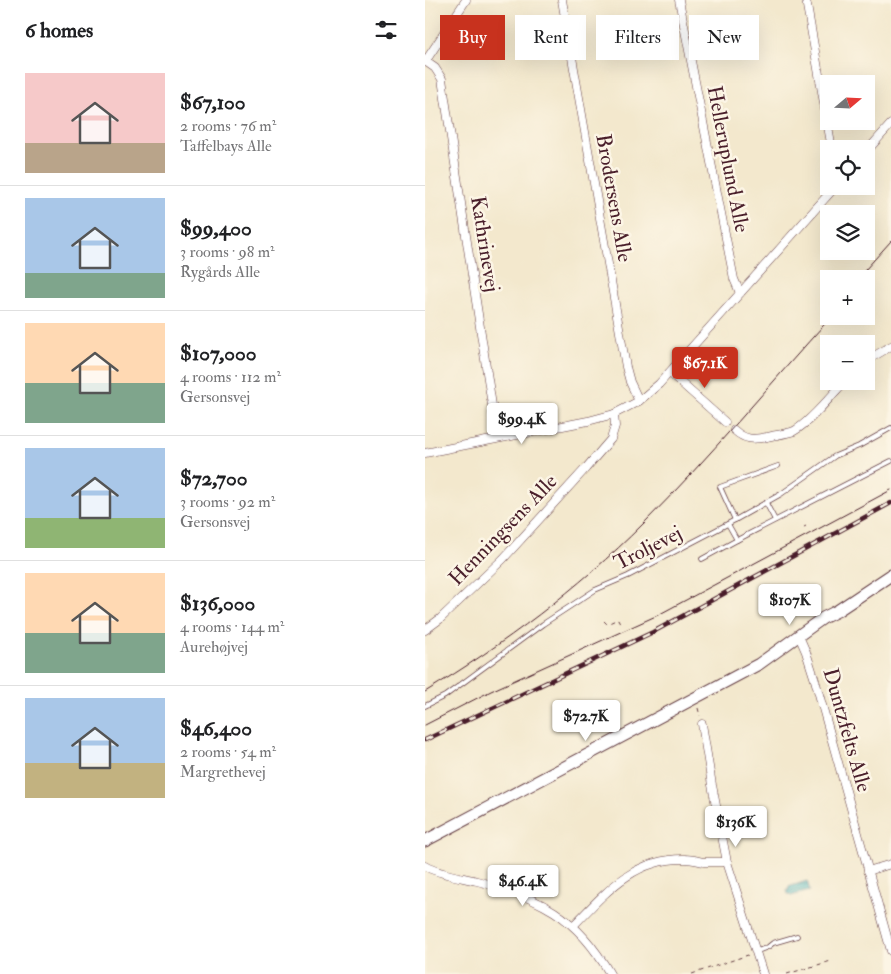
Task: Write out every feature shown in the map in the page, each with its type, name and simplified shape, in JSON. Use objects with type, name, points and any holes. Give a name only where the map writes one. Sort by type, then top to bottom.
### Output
[{"type":"street","points":[[425,62],[466,0]]},
{"type":"street","name":"Brodersens Alle","points":[[562,0],[626,367],[630,382],[639,401]]},
{"type":"street","name":"Helleruplund Alle","points":[[679,0],[734,279],[740,293]]},
{"type":"street","points":[[806,0],[830,140]]},
{"type":"street","name":"Kathrinevej","points":[[425,62],[435,68],[442,79],[497,438]]},
{"type":"street","points":[[875,142],[891,124]]},
{"type":"street","points":[[425,453],[588,421],[613,414],[639,401],[670,373],[828,195]]},
{"type":"street","points":[[875,356],[891,346]]},
{"type":"street","points":[[670,373],[725,422]]},
{"type":"street","points":[[734,430],[741,436],[757,440],[793,431],[805,422],[836,390]]},
{"type":"street","name":"Henningsens Alle","points":[[426,628],[503,559],[586,468],[611,439],[615,426],[613,414]]},
{"type":"street","points":[[425,841],[759,664],[800,640],[823,618],[837,611],[891,575]]},
{"type":"street","name":"Duntzfelts Alle","points":[[800,640],[815,680],[891,951]]},
{"type":"street","points":[[702,724],[727,862],[763,974]]},
{"type":"street","points":[[573,926],[618,881],[645,866],[687,858],[704,862],[727,862]]},
{"type":"street","points":[[868,871],[891,864]]},
{"type":"street","points":[[425,866],[510,890],[551,909],[590,942],[610,974]]},
{"type":"lane","name":"Troljevej","points":[[425,706],[445,696],[543,624],[595,590],[628,576],[728,524],[781,494],[835,456],[859,446],[891,428]]},
{"type":"lane","points":[[702,559],[891,461]]},
{"type":"lane","points":[[735,520],[720,488],[778,466]]},
{"type":"lane","points":[[765,503],[775,520]]},
{"type":"lane","points":[[728,524],[737,540]]},
{"type":"lane","points":[[755,952],[773,943],[797,936]]},
{"type":"path","points":[[604,620],[607,624],[618,619],[621,623],[623,622]]},
{"type":"path","points":[[695,699],[702,724]]},
{"type":"path","points":[[692,974],[755,952]]},
{"type":"path","points":[[787,974],[831,962]]},
{"type":"water","points":[[807,881],[810,891],[791,896],[788,894],[788,887]]},
{"type":"tram line","points":[[865,270],[891,241]]},
{"type":"tram line","points":[[425,692],[512,635],[593,571],[643,524],[692,473],[824,325]]},
{"type":"tram line","points":[[425,725],[491,691],[658,615],[891,490]]},
{"type":"railway","points":[[425,740],[653,632],[891,503]]}]
